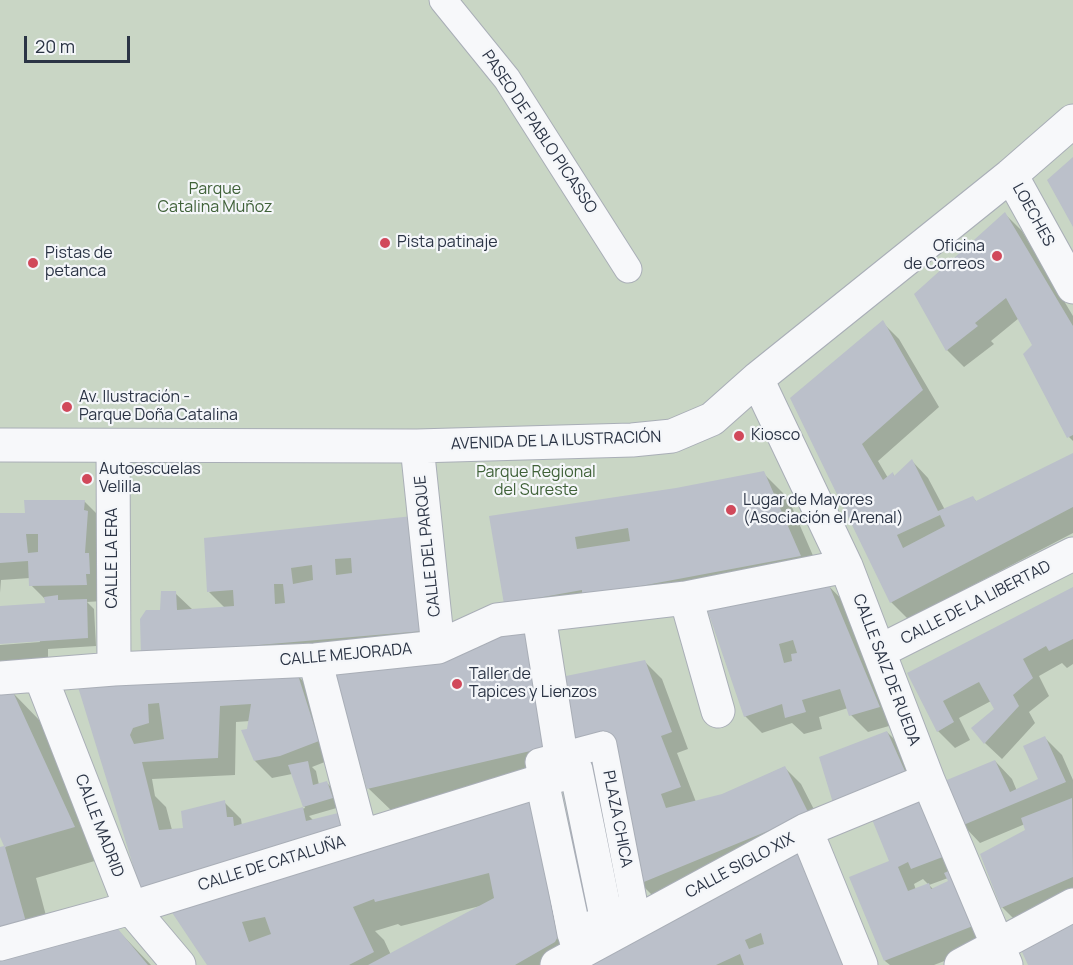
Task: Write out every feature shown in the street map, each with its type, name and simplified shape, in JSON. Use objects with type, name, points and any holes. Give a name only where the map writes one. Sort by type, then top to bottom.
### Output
[{"type":"street","name":"PASEO DE PABLO PICASSO","points":[[443,0],[507,79],[628,269]]},
{"type":"street","name":"AVENIDA DE LA ILUSTRACIÓN","points":[[0,445],[417,446],[632,440],[672,436],[712,419],[757,379],[1011,175],[1073,121]]},
{"type":"street","name":"LOECHES","points":[[1011,175],[1073,287]]},
{"type":"street","name":"CALLE SAIZ DE RUEDA","points":[[757,379],[846,566],[928,780],[1003,955]]},
{"type":"street","name":"CALLE DEL PARQUE","points":[[417,446],[438,647]]},
{"type":"street","name":"CALLE LA ERA","points":[[113,447],[114,669]]},
{"type":"street","name":"CALLE DE LA LIBERTAD","points":[[880,651],[1073,554]]},
{"type":"street","name":"CALLE MEJORADA","points":[[0,678],[114,669],[315,660],[438,647],[497,620],[686,598],[846,566]]},
{"type":"street","points":[[686,598],[718,711]]},
{"type":"street","points":[[538,616],[556,770],[570,950]]},
{"type":"street","points":[[315,660],[361,836]]},
{"type":"street","name":"CALLE MADRID","points":[[40,675],[131,908],[179,965]]},
{"type":"street","name":"CALLE DE CATALUÑA","points":[[0,944],[131,908],[361,836],[556,770]]},
{"type":"street","name":"PLAZA CHICA","points":[[556,770],[576,770],[608,927]]},
{"type":"street","name":"CALLE SIGLO XIX","points":[[570,950],[608,927],[806,831],[928,780]]},
{"type":"street","points":[[806,831],[861,965]]},
{"type":"street","points":[[961,965],[1003,955],[1073,905]]},
{"type":"green space","name":"Parque Regional del Sureste","points":[[0,0],[1073,0],[1073,965],[0,965]]},
{"type":"building","points":[[1073,157],[1073,227],[1047,180]]},
{"type":"building","points":[[1005,212],[1073,326],[1073,435],[1067,438],[1023,354],[1032,345],[1006,298],[975,323],[978,326],[946,351],[914,294]]},
{"type":"building","points":[[883,320],[923,390],[862,444],[883,480],[893,472],[894,476],[912,459],[938,511],[973,496],[976,501],[1073,453],[1073,507],[890,603],[790,398]],"holes":[[[940,515],[945,526],[903,548],[897,535]]]},
{"type":"building","points":[[764,471],[801,556],[582,597],[582,590],[504,604],[489,516],[676,488]],"holes":[[[628,528],[630,541],[577,549],[575,537]]]},
{"type":"building","points":[[24,500],[85,500],[84,510],[88,511],[85,553],[89,553],[90,574],[86,574],[87,585],[29,586],[28,561],[0,563],[0,513],[25,513]],"holes":[[[26,534],[38,534],[38,552],[28,553]]]},
{"type":"building","points":[[413,516],[423,631],[141,655],[140,619],[146,610],[160,610],[161,591],[176,591],[177,610],[234,606],[233,590],[207,592],[204,538]],"holes":[[[351,558],[352,573],[336,575],[335,559]],[[312,565],[313,580],[293,584],[291,568]],[[274,584],[283,584],[285,603],[275,604]]]},
{"type":"building","points":[[829,585],[880,707],[849,716],[840,689],[802,700],[806,712],[785,718],[782,704],[744,717],[705,603]],"holes":[[[793,640],[797,653],[791,654],[792,661],[784,663],[779,644]]]},
{"type":"building","points":[[1073,587],[1073,639],[1049,651],[1046,646],[1023,659],[1033,678],[1013,695],[1019,706],[984,744],[971,728],[994,709],[979,682],[943,701],[954,722],[937,732],[907,673]]},
{"type":"building","points":[[58,595],[58,600],[87,599],[88,638],[0,644],[0,606],[45,603],[44,597]]},
{"type":"building","points":[[530,623],[552,746],[367,789],[332,664],[455,657],[492,628]]},
{"type":"building","points":[[645,660],[672,732],[661,736],[681,787],[661,794],[666,808],[722,794],[785,766],[809,814],[639,884],[611,733],[569,741],[556,678]]},
{"type":"building","points":[[298,675],[319,741],[280,756],[254,761],[241,730],[247,729],[251,704],[220,706],[218,758],[142,762],[159,830],[183,828],[181,811],[225,800],[227,817],[233,817],[234,826],[303,807],[306,821],[338,813],[344,835],[140,888],[78,687]],"holes":[[[159,703],[164,739],[134,744],[130,735],[133,728],[149,723],[148,704]]]},
{"type":"building","points":[[13,692],[75,827],[5,847],[26,922],[0,928],[0,847],[4,846],[0,837],[0,694]]},
{"type":"building","points":[[887,731],[905,771],[833,803],[819,757]]},
{"type":"building","points":[[1045,736],[1066,782],[961,826],[942,782],[995,760],[1010,792],[1038,779],[1023,746]]},
{"type":"building","points":[[308,761],[313,785],[327,781],[333,798],[303,807],[288,765]]},
{"type":"building","points":[[537,789],[564,925],[555,942],[515,965],[368,965],[494,898],[489,873],[375,902],[374,899],[353,907],[374,952],[349,965],[207,965],[165,902]],"holes":[[[265,917],[271,934],[249,942],[242,922]]]},
{"type":"building","points":[[921,797],[948,855],[911,869],[908,862],[898,867],[908,891],[929,883],[931,889],[948,881],[944,873],[953,869],[978,924],[884,961],[849,877],[889,861],[871,817]]},
{"type":"building","points":[[1072,798],[1073,877],[1001,908],[980,854],[1025,830],[1021,818]]},
{"type":"building","points":[[797,848],[845,965],[744,965],[740,954],[716,965],[568,965]],"holes":[[[761,933],[764,944],[749,949],[745,940]]]},
{"type":"building","points":[[1073,919],[1073,965],[1028,965],[1017,941]]},
{"type":"building","points":[[113,923],[148,965],[0,965],[0,957]]},
{"type":"place","name":"Pista patinaje","points":[[385,243]]},
{"type":"place","name":"Oficina de Correos","points":[[997,256]]},
{"type":"place","name":"Pistas de petanca","points":[[33,263]]},
{"type":"place","name":"Av. Ilustración - Parque Doña Catalina","points":[[67,407]]},
{"type":"place","name":"Kiosco","points":[[739,436]]},
{"type":"place","name":"Autoescuelas Velilla","points":[[87,479]]},
{"type":"place","name":"Lugar de Mayores (Asociación el Arenal)","points":[[731,510]]},
{"type":"place","name":"Taller de Tapices y Lienzos","points":[[457,684]]},
{"type":"park label","name":"Parque Catalina Muñoz","points":[[215,199]]}]
